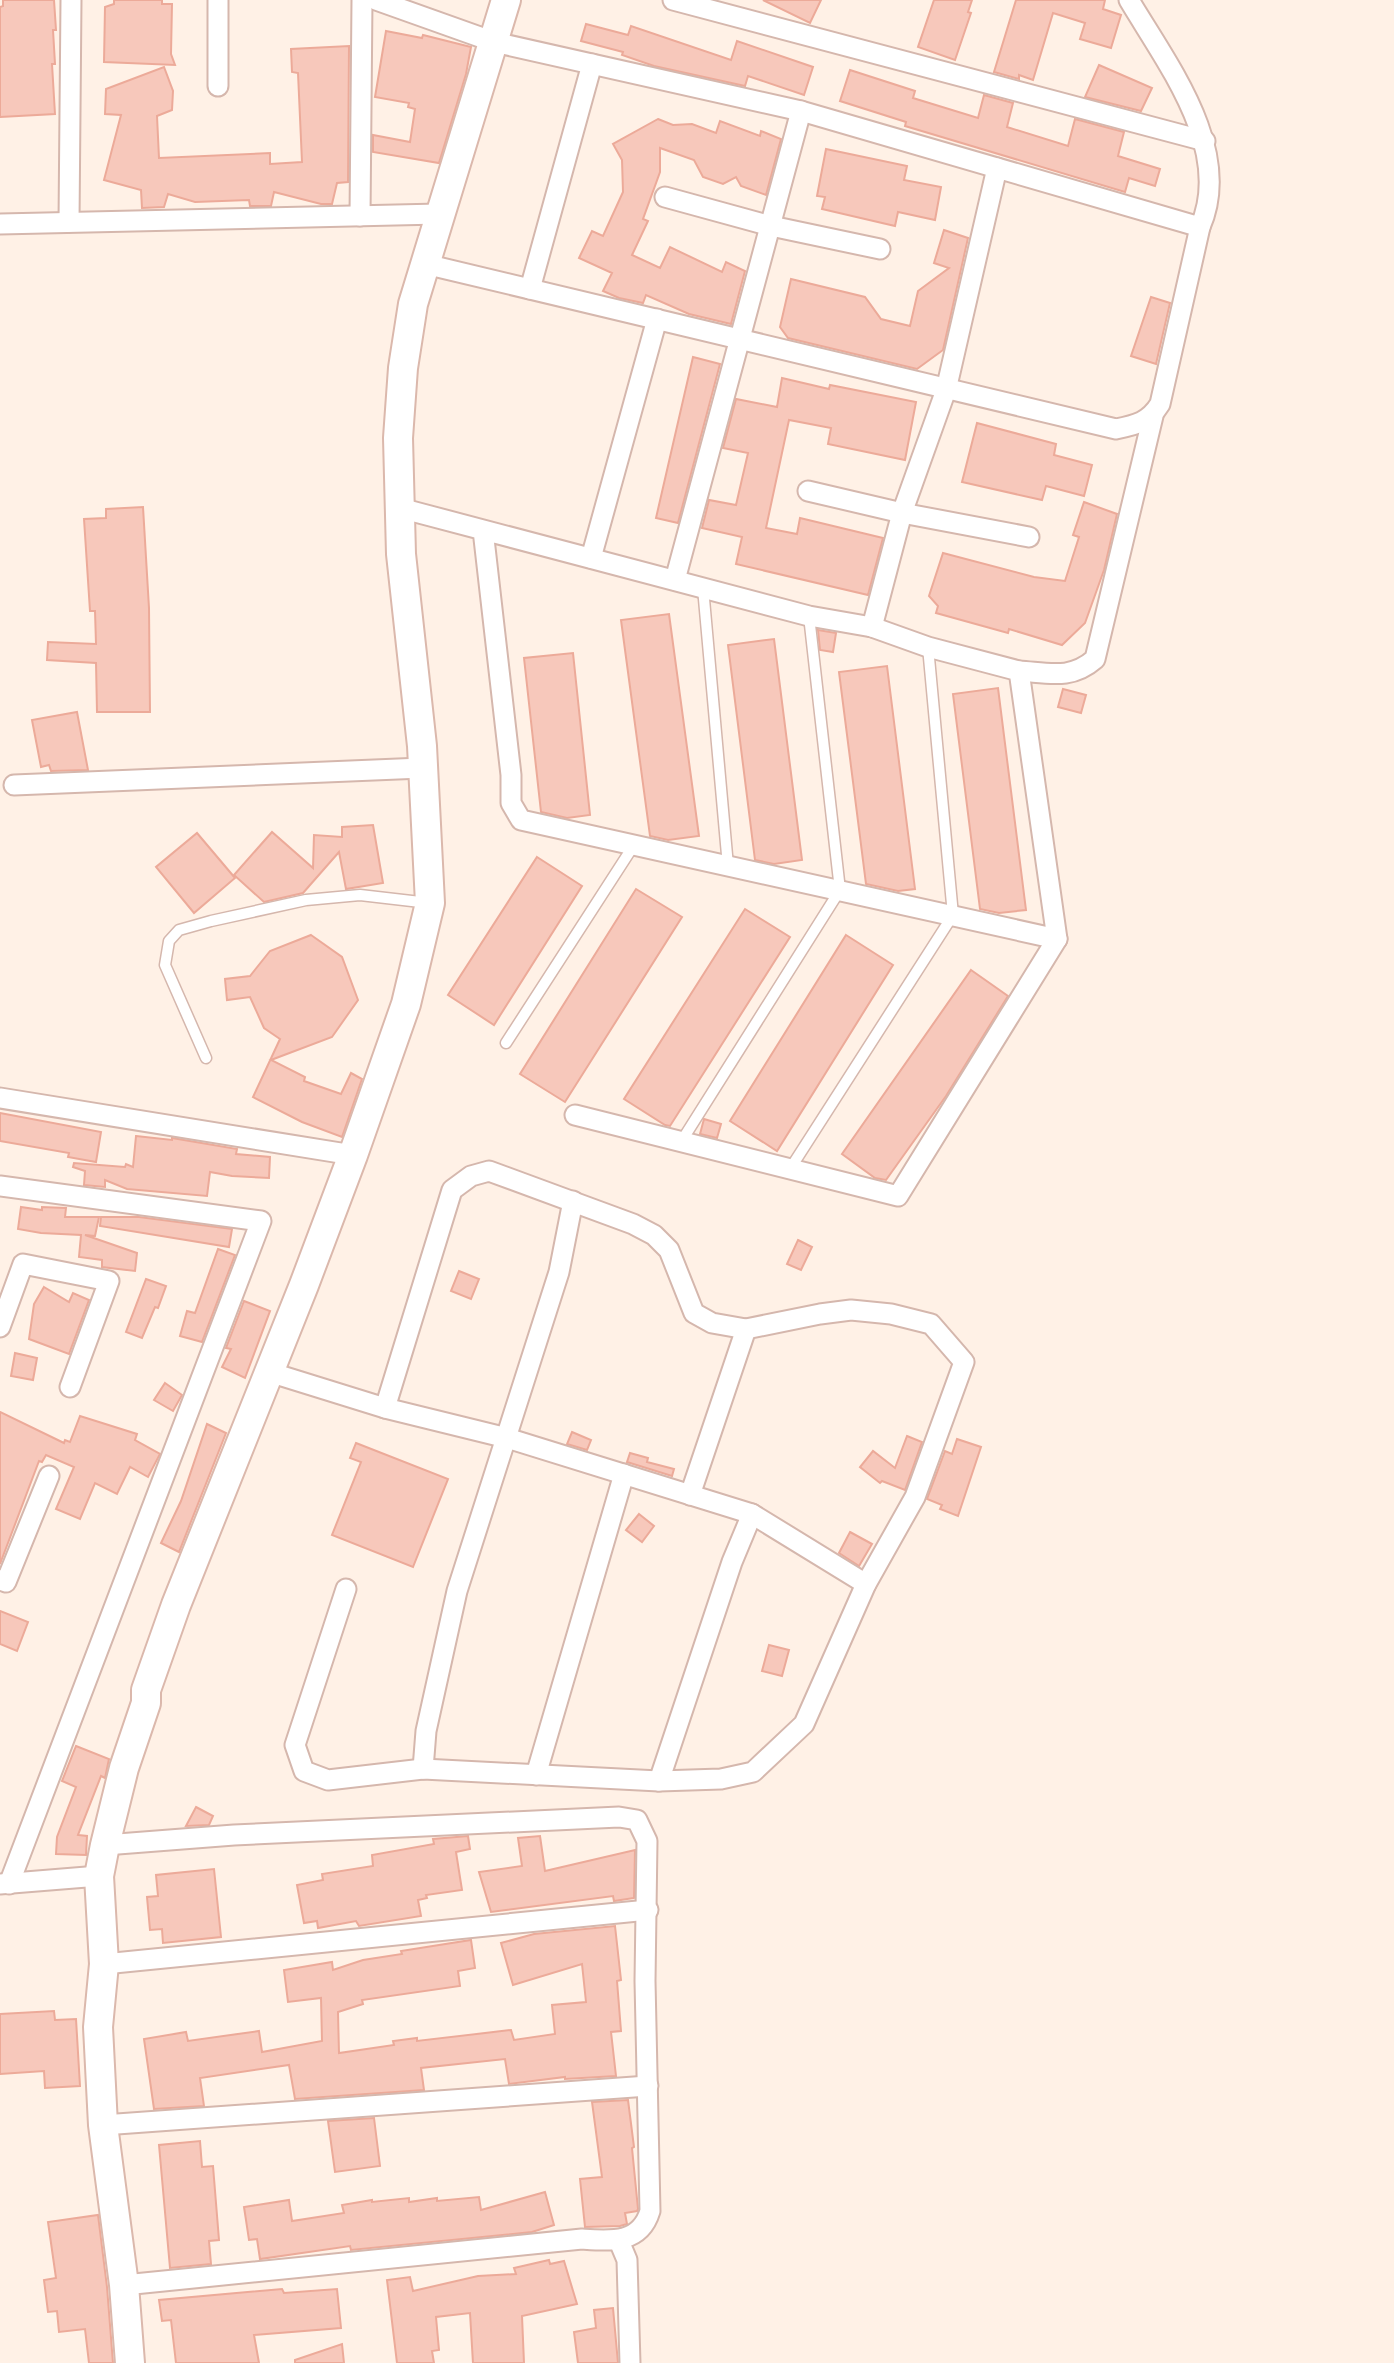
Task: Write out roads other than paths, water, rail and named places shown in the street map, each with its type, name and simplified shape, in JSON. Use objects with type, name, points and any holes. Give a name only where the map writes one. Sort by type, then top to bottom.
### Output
[{"type":"main road","points":[[130,2363],[124,2285],[103,2125],[98,2027],[104,1964],[99,1876],[124,1768],[146,1703],[146,1690],[353,1155],[406,1004],[430,903],[422,746],[401,554],[398,438],[403,368],[413,304],[506,0]]},
{"type":"street","points":[[69,222],[71,0]]},
{"type":"street","points":[[218,0],[218,86]]},
{"type":"street","points":[[360,216],[362,0]]},
{"type":"street","points":[[376,0],[494,41],[801,111],[1200,227]]},
{"type":"street","points":[[673,0],[1205,141]]},
{"type":"street","points":[[400,508],[809,615],[872,628],[929,647],[1019,671],[1069,674],[1084,668],[1095,659],[1153,416],[1160,404],[1200,227],[1208,209],[1211,175],[1205,141],[1179,83],[1129,0]]},
{"type":"street","points":[[530,289],[592,64]]},
{"type":"street","points":[[675,580],[801,111]]},
{"type":"street","points":[[872,628],[902,513],[946,390],[997,168]]},
{"type":"street","points":[[664,197],[771,226],[880,249]]},
{"type":"street","points":[[0,224],[439,214]]},
{"type":"street","points":[[425,264],[1116,429],[1136,425],[1153,416]]},
{"type":"street","points":[[591,558],[657,319]]},
{"type":"street","points":[[808,491],[902,513],[1029,537]]},
{"type":"street","points":[[483,530],[511,775],[511,803],[521,820],[1057,939]]},
{"type":"street","points":[[575,1115],[898,1196],[1057,939],[1019,671]]},
{"type":"street","points":[[13,785],[422,768]]},
{"type":"street","points":[[0,1098],[353,1155]]},
{"type":"street","points":[[346,1589],[295,1745],[304,1771],[328,1780],[424,1769],[659,1781],[721,1779],[752,1772],[804,1724],[866,1584],[915,1497],[964,1362],[931,1324],[891,1314],[851,1310],[747,1329],[712,1324],[694,1313],[669,1250],[654,1235],[489,1171],[471,1176],[452,1190],[385,1408]]},
{"type":"street","points":[[0,1186],[261,1221],[4,1884],[99,1876]]},
{"type":"street","points":[[424,1769],[426,1731],[457,1591],[559,1272],[573,1202]]},
{"type":"street","points":[[0,1327],[23,1264],[109,1281],[70,1387]]},
{"type":"street","points":[[690,1495],[747,1329]]},
{"type":"street","points":[[269,1372],[385,1408],[508,1438],[752,1514],[866,1584]]},
{"type":"street","points":[[536,1775],[624,1474]]},
{"type":"street","points":[[0,1580],[6,1583],[49,1476]]},
{"type":"street","points":[[659,1781],[732,1563],[752,1514]]},
{"type":"street","points":[[105,1845],[234,1835],[327,1833],[619,1817],[637,1820],[647,1841],[645,1981],[650,2211],[647,2222],[619,2241],[582,2239],[124,2285]]},
{"type":"street","points":[[104,1964],[648,1910]]},
{"type":"street","points":[[103,2125],[648,2087]]},
{"type":"street","points":[[619,2241],[626,2260],[629,2363]]},
{"type":"lane","points":[[703,588],[728,866]]},
{"type":"lane","points":[[681,1142],[840,891],[809,615]]},
{"type":"lane","points":[[790,1169],[953,915],[929,647]]},
{"type":"lane","points":[[506,1043],[635,845]]},
{"type":"lane","points":[[206,1058],[165,965],[169,941],[179,930],[265,909],[333,897],[360,895],[430,903]]}]
